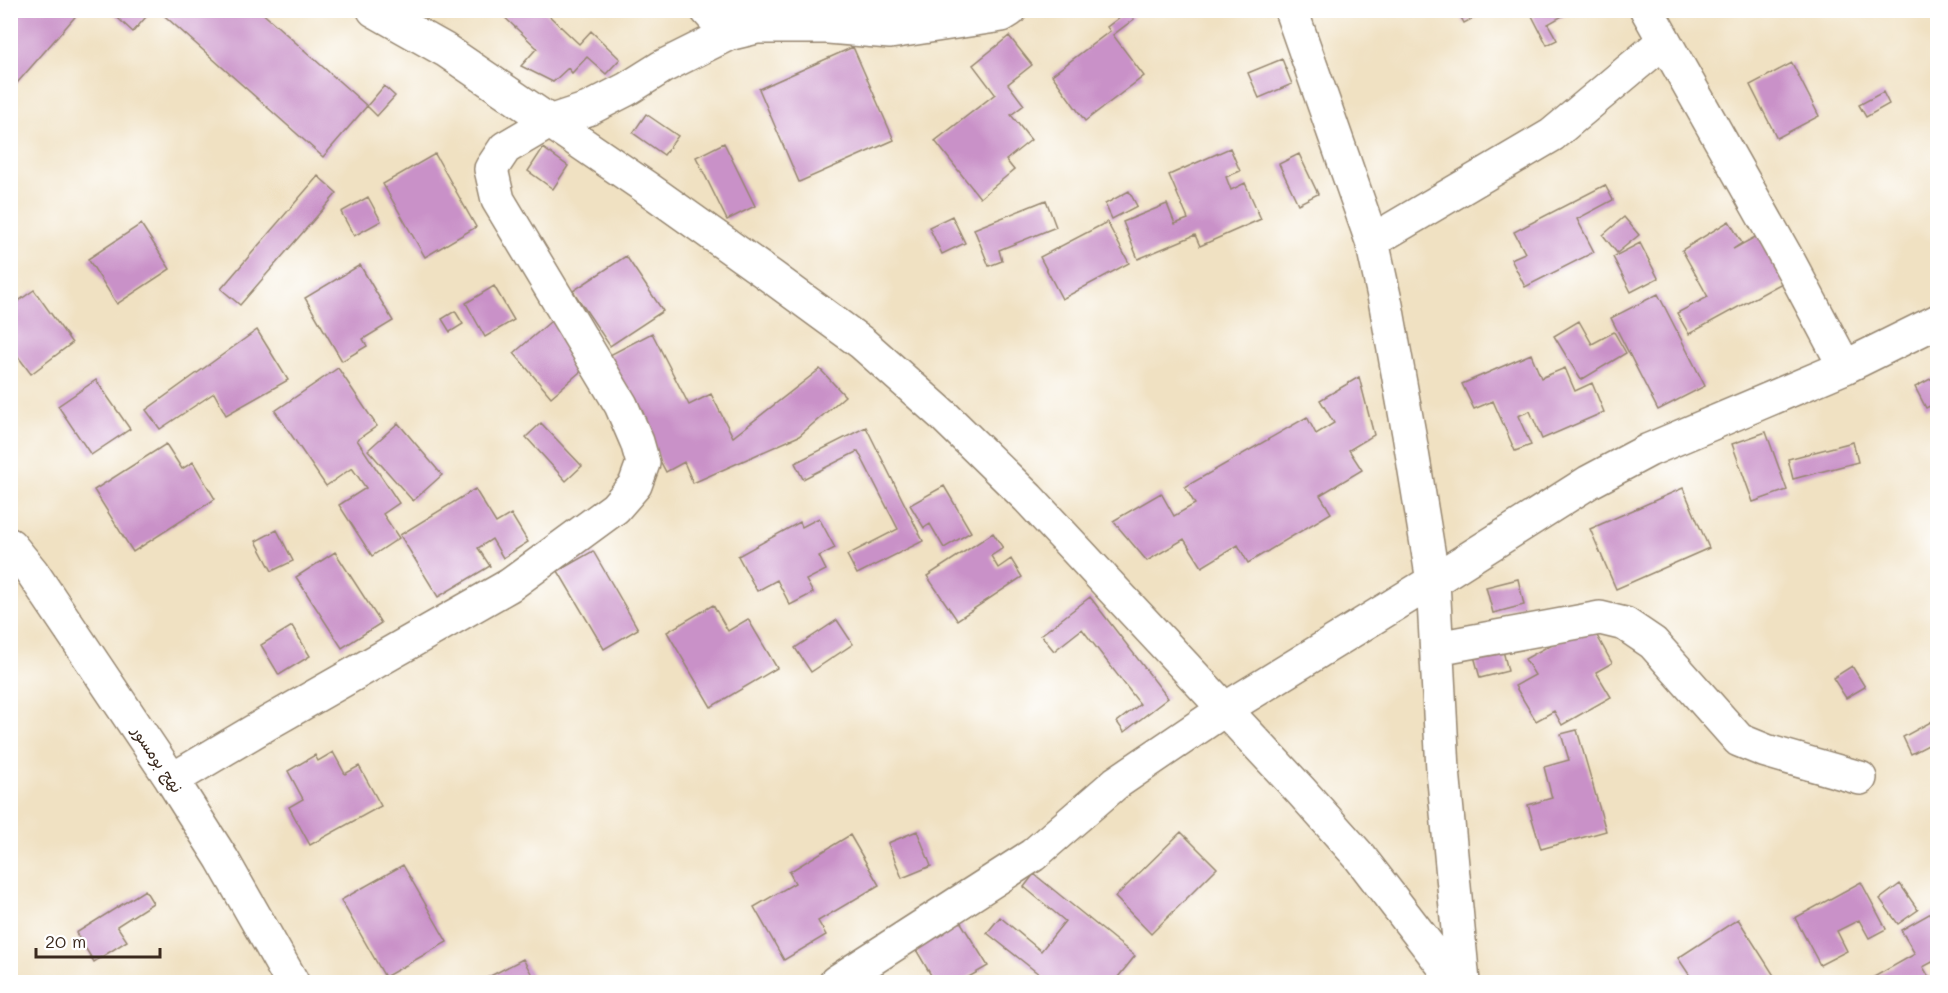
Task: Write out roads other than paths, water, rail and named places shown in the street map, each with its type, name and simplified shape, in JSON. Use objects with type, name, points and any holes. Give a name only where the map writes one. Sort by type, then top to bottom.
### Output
[{"type":"street","points":[[374,10],[444,50],[686,215],[862,343],[944,416],[1028,498],[1226,709],[1359,856],[1456,982]]},
{"type":"street","points":[[172,780],[510,585],[615,508],[635,485],[643,463],[637,442],[621,405],[498,200],[491,169],[505,148],[549,122],[588,109],[627,89],[662,66],[718,22],[757,27],[828,27],[891,32],[1002,15],[1010,10]]},
{"type":"street","points":[[1291,10],[1372,241],[1386,305],[1433,581],[1443,770],[1463,982]]},
{"type":"street","points":[[1647,10],[1788,260],[1845,367]]},
{"type":"street","points":[[1372,241],[1552,135],[1664,41]]},
{"type":"street","points":[[836,982],[1033,855],[1116,783],[1226,709],[1589,482],[1649,450],[1845,367],[1938,321]]},
{"type":"street","name":"نهج بومسور","points":[[10,545],[32,572],[172,780],[222,859],[292,982]]},
{"type":"street","points":[[1437,648],[1600,618],[1625,624],[1653,644],[1740,740],[1766,751],[1860,778]]}]
